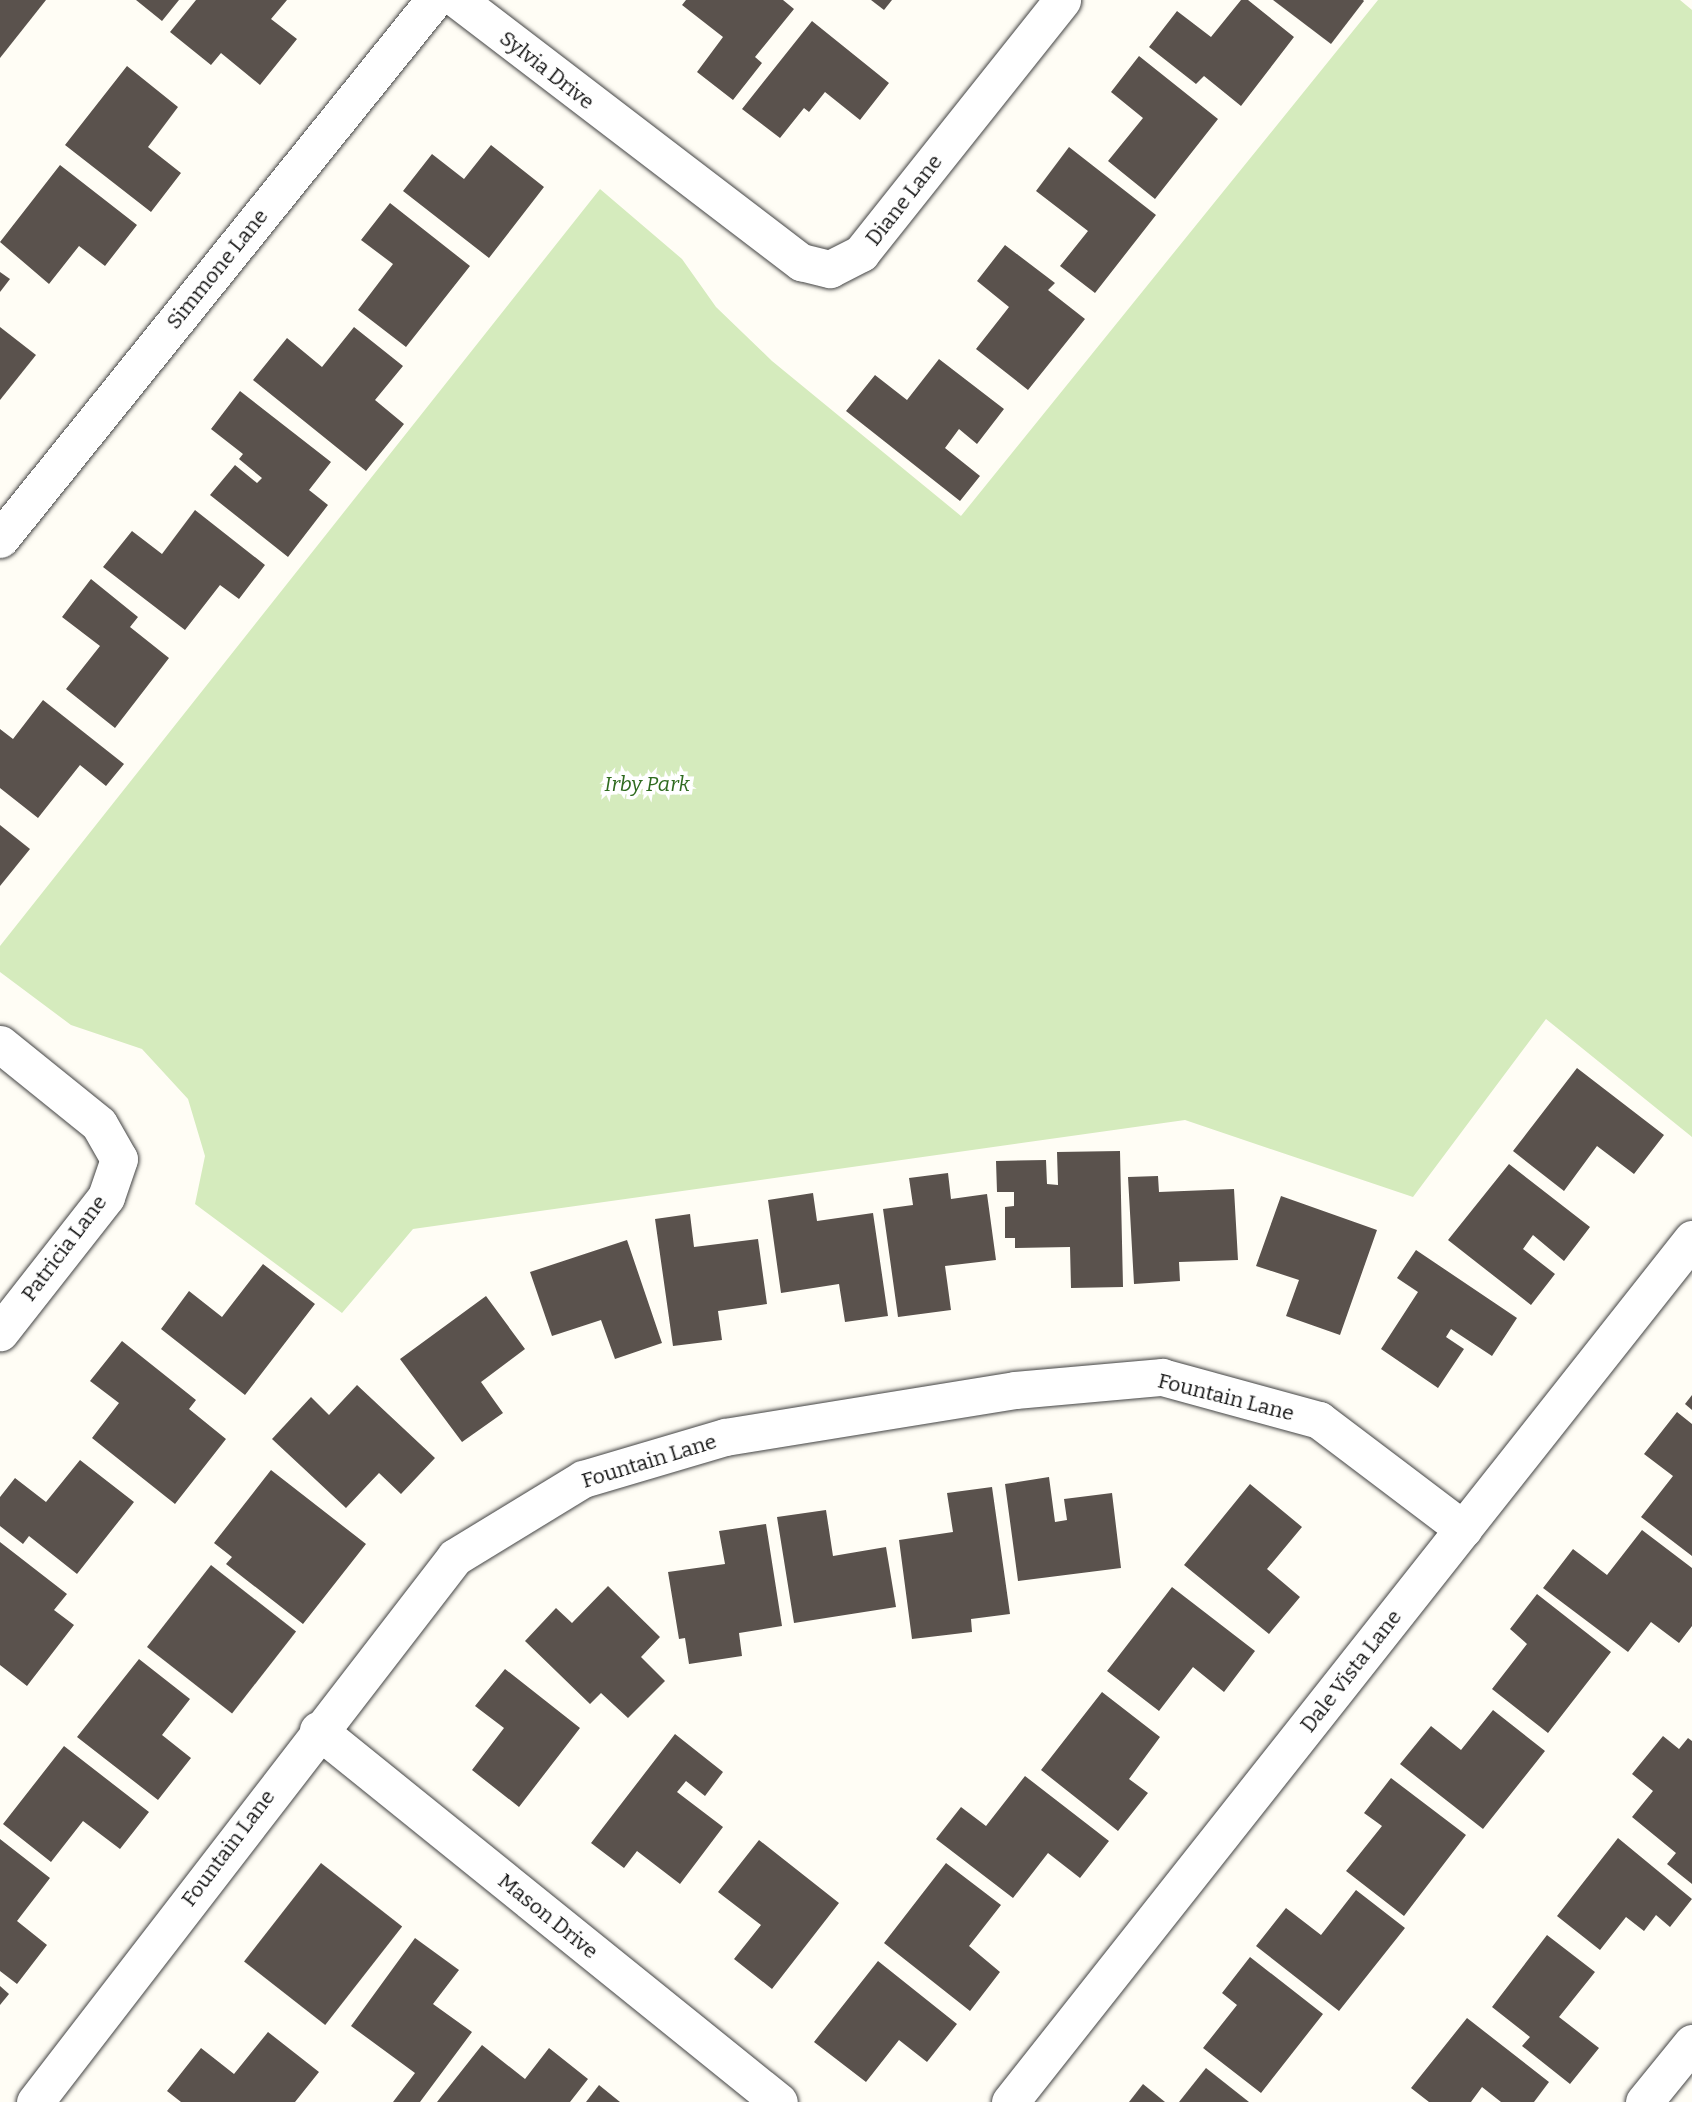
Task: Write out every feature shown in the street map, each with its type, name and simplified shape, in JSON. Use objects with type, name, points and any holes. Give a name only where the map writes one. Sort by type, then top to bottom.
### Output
[{"type":"street","name":"Simmone Lane","points":[[0,539],[434,0]]},
{"type":"street","name":"Sylvia Drive","points":[[458,0],[603,113]]},
{"type":"street","name":"Diane Lane","points":[[603,113],[801,262],[830,269],[861,253],[1062,0]]},
{"type":"street","name":"Patricia Lane","points":[[0,1044],[99,1124],[119,1159],[106,1197],[0,1332]]},
{"type":"street","name":"Dale Vista Lane","points":[[1010,2102],[1692,1239]]},
{"type":"street","name":"Fountain Lane","points":[[35,2102],[317,1730],[455,1557],[583,1479],[726,1437],[1015,1390],[1162,1377],[1319,1420],[1463,1529]]},
{"type":"street","name":"Mason Drive","points":[[317,1730],[779,2102]]},
{"type":"street","points":[[1644,2102],[1692,2043]]},
{"type":"green space","name":"Irby Park","points":[[1378,0],[1680,0],[1692,10],[1692,1137],[1546,1019],[1413,1197],[1185,1120],[413,1229],[342,1313],[195,1204],[205,1156],[188,1099],[142,1049],[71,1025],[0,972],[0,946],[600,189],[682,259],[716,307],[772,361],[961,516]]},
{"type":"building","points":[[0,0],[46,0],[0,58]]},
{"type":"building","points":[[136,0],[179,0],[162,21]]},
{"type":"building","points":[[196,0],[287,0],[271,19],[297,39],[260,85],[221,53],[211,65],[170,32]]},
{"type":"building","points":[[686,0],[783,0],[794,9],[755,57],[762,63],[733,100],[697,72],[723,37],[682,5]]},
{"type":"building","points":[[871,0],[892,0],[884,10]]},
{"type":"building","points":[[1241,0],[1248,0],[1294,37],[1241,106],[1204,76],[1196,84],[1149,47],[1177,11],[1211,37]]},
{"type":"building","points":[[1273,0],[1363,0],[1364,1],[1331,44]]},
{"type":"building","points":[[812,21],[889,83],[860,120],[825,92],[809,112],[804,108],[780,138],[742,109]]},
{"type":"building","points":[[1139,56],[1218,119],[1155,199],[1108,161],[1143,118],[1111,92]]},
{"type":"building","points":[[127,66],[178,107],[148,147],[181,173],[151,212],[65,145]]},
{"type":"building","points":[[491,145],[544,187],[489,258],[403,191],[432,154],[464,179]]},
{"type":"building","points":[[1069,147],[1156,215],[1095,293],[1060,266],[1088,231],[1036,191]]},
{"type":"building","points":[[60,165],[137,225],[105,266],[79,246],[49,284],[0,242]]},
{"type":"building","points":[[390,203],[470,266],[406,347],[358,310],[393,264],[361,240]]},
{"type":"building","points":[[1005,245],[1055,283],[1048,290],[1085,319],[1028,390],[976,349],[1009,307],[977,281]]},
{"type":"building","points":[[0,272],[10,279],[0,292]]},
{"type":"building","points":[[0,327],[36,355],[0,400]]},
{"type":"building","points":[[354,327],[403,366],[375,400],[404,424],[366,471],[253,380],[287,338],[322,367]]},
{"type":"building","points":[[939,359],[1004,409],[977,444],[959,429],[945,448],[980,476],[960,501],[846,411],[875,375],[907,400]]},
{"type":"building","points":[[240,391],[331,462],[309,490],[328,505],[288,557],[210,495],[235,465],[257,483],[262,478],[239,459],[243,454],[211,429]]},
{"type":"building","points":[[195,510],[265,565],[239,599],[220,585],[185,630],[103,567],[132,531],[162,554]]},
{"type":"building","points":[[91,579],[138,617],[130,627],[169,658],[115,728],[66,689],[100,646],[62,617]]},
{"type":"building","points":[[43,700],[124,764],[106,786],[80,765],[38,818],[0,788],[0,729],[13,739]]},
{"type":"building","points":[[0,825],[30,849],[0,886]]},
{"type":"building","points":[[1577,1068],[1664,1135],[1634,1174],[1597,1146],[1564,1191],[1513,1151]]},
{"type":"building","points":[[1120,1151],[1123,1287],[1071,1288],[1070,1247],[1015,1248],[1015,1238],[1005,1238],[1005,1207],[1014,1206],[1014,1192],[997,1192],[996,1161],[1046,1160],[1047,1184],[1058,1185],[1057,1152]]},
{"type":"building","points":[[1509,1164],[1590,1227],[1564,1261],[1533,1235],[1523,1249],[1555,1274],[1531,1305],[1448,1240]]},
{"type":"building","points":[[948,1173],[951,1199],[987,1194],[996,1260],[945,1266],[951,1310],[898,1317],[883,1209],[913,1205],[909,1178]]},
{"type":"building","points":[[1158,1176],[1159,1192],[1234,1189],[1238,1260],[1179,1262],[1180,1281],[1134,1284],[1128,1177]]},
{"type":"building","points":[[813,1193],[817,1221],[873,1213],[888,1316],[845,1322],[839,1284],[781,1293],[768,1200]]},
{"type":"building","points":[[1281,1196],[1377,1230],[1340,1335],[1286,1316],[1299,1280],[1256,1266]]},
{"type":"building","points":[[690,1214],[694,1247],[758,1239],[767,1304],[718,1311],[722,1340],[673,1346],[655,1219]]},
{"type":"building","points":[[627,1240],[662,1343],[615,1359],[601,1320],[552,1336],[530,1272]]},
{"type":"building","points":[[1416,1250],[1517,1318],[1492,1356],[1451,1329],[1446,1337],[1464,1349],[1438,1388],[1381,1349],[1418,1292],[1397,1278]]},
{"type":"building","points":[[263,1264],[315,1304],[245,1395],[161,1329],[189,1291],[222,1317]]},
{"type":"building","points":[[486,1296],[525,1349],[481,1382],[503,1413],[462,1442],[400,1359]]},
{"type":"building","points":[[122,1341],[196,1400],[189,1409],[226,1439],[175,1504],[92,1438],[119,1403],[90,1381]]},
{"type":"building","points":[[357,1385],[435,1458],[401,1494],[379,1473],[346,1508],[272,1439],[311,1397],[329,1415]]},
{"type":"building","points":[[1692,1395],[1692,1410],[1685,1404]]},
{"type":"building","points":[[1677,1412],[1692,1424],[1692,1556],[1641,1517],[1673,1476],[1644,1454]]},
{"type":"building","points":[[80,1460],[134,1502],[77,1574],[29,1536],[23,1544],[0,1526],[0,1497],[15,1478],[46,1502]]},
{"type":"building","points":[[271,1470],[366,1544],[303,1624],[226,1564],[232,1557],[214,1543]]},
{"type":"building","points":[[1049,1477],[1055,1522],[1067,1520],[1064,1499],[1112,1493],[1121,1568],[1018,1581],[1005,1484]]},
{"type":"building","points":[[1250,1484],[1302,1527],[1267,1569],[1300,1597],[1269,1634],[1184,1565]]},
{"type":"building","points":[[992,1487],[1010,1614],[971,1619],[972,1632],[912,1639],[899,1540],[953,1532],[947,1493]]},
{"type":"building","points":[[826,1510],[833,1556],[886,1547],[896,1607],[794,1623],[777,1517]]},
{"type":"building","points":[[766,1524],[782,1626],[739,1633],[742,1656],[689,1664],[685,1638],[679,1639],[668,1572],[725,1564],[719,1531]]},
{"type":"building","points":[[1642,1530],[1692,1568],[1692,1626],[1679,1643],[1651,1622],[1628,1652],[1543,1588],[1573,1549],[1607,1575]]},
{"type":"building","points":[[0,1542],[67,1594],[54,1610],[74,1625],[27,1686],[0,1665]]},
{"type":"building","points":[[211,1565],[296,1631],[232,1713],[147,1647]]},
{"type":"building","points":[[608,1586],[660,1637],[641,1657],[665,1681],[628,1718],[601,1693],[590,1704],[525,1641],[556,1608],[572,1623]]},
{"type":"building","points":[[1172,1587],[1255,1651],[1224,1692],[1193,1667],[1159,1711],[1107,1671]]},
{"type":"building","points":[[1537,1594],[1611,1652],[1548,1733],[1492,1689],[1527,1644],[1510,1629]]},
{"type":"building","points":[[139,1659],[190,1699],[162,1735],[191,1758],[158,1800],[77,1737]]},
{"type":"building","points":[[505,1669],[580,1728],[519,1807],[472,1770],[504,1728],[475,1706]]},
{"type":"building","points":[[1102,1692],[1160,1737],[1129,1779],[1148,1793],[1118,1831],[1041,1770]]},
{"type":"building","points":[[1493,1710],[1545,1751],[1483,1829],[1400,1764],[1431,1726],[1461,1750]]},
{"type":"building","points":[[675,1734],[723,1772],[705,1796],[686,1781],[677,1792],[723,1827],[680,1884],[637,1851],[624,1868],[591,1843]]},
{"type":"building","points":[[1663,1736],[1679,1749],[1688,1738],[1692,1741],[1692,1884],[1667,1864],[1676,1853],[1632,1817],[1653,1791],[1632,1774]]},
{"type":"building","points":[[64,1746],[149,1812],[120,1849],[83,1821],[51,1862],[3,1824]]},
{"type":"building","points":[[1025,1776],[1109,1841],[1080,1878],[1048,1853],[1013,1898],[936,1839],[961,1807],[986,1826]]},
{"type":"building","points":[[1391,1778],[1466,1835],[1404,1916],[1346,1871],[1382,1826],[1364,1813]]},
{"type":"building","points":[[1618,1838],[1692,1899],[1670,1927],[1656,1915],[1644,1931],[1626,1917],[1600,1950],[1557,1916]]},
{"type":"building","points":[[0,1839],[50,1878],[17,1921],[47,1945],[17,1984],[0,1971]]},
{"type":"building","points":[[759,1840],[839,1903],[772,1989],[734,1959],[761,1925],[718,1892]]},
{"type":"building","points":[[321,1863],[402,1926],[325,2025],[244,1962]]},
{"type":"building","points":[[946,1863],[1001,1905],[969,1946],[1000,1972],[970,2011],[884,1943]]},
{"type":"building","points":[[1356,1890],[1405,1928],[1339,2011],[1256,1946],[1286,1908],[1321,1935]]},
{"type":"building","points":[[1547,1935],[1595,1972],[1559,2017],[1599,2048],[1570,2084],[1522,2046],[1530,2037],[1492,2007]]},
{"type":"building","points":[[415,1938],[459,1970],[433,2004],[472,2032],[420,2102],[393,2102],[415,2073],[351,2026]]},
{"type":"building","points":[[1250,1957],[1323,2014],[1261,2093],[1203,2048],[1237,2005],[1222,1993]]},
{"type":"building","points":[[878,1961],[957,2024],[927,2062],[899,2040],[866,2082],[814,2042]]},
{"type":"building","points":[[0,1986],[9,1994],[0,2005]]},
{"type":"building","points":[[1467,2018],[1549,2082],[1534,2102],[1501,2102],[1482,2087],[1471,2102],[1429,2102],[1411,2088]]},
{"type":"building","points":[[268,2032],[319,2072],[295,2102],[181,2102],[167,2091],[201,2048],[234,2074]]},
{"type":"building","points":[[482,2045],[525,2079],[549,2048],[588,2079],[570,2102],[437,2102]]},
{"type":"building","points":[[1206,2068],[1249,2102],[1179,2102]]},
{"type":"building","points":[[1143,2084],[1165,2102],[1129,2102]]},
{"type":"building","points":[[599,2085],[620,2102],[586,2102]]}]
